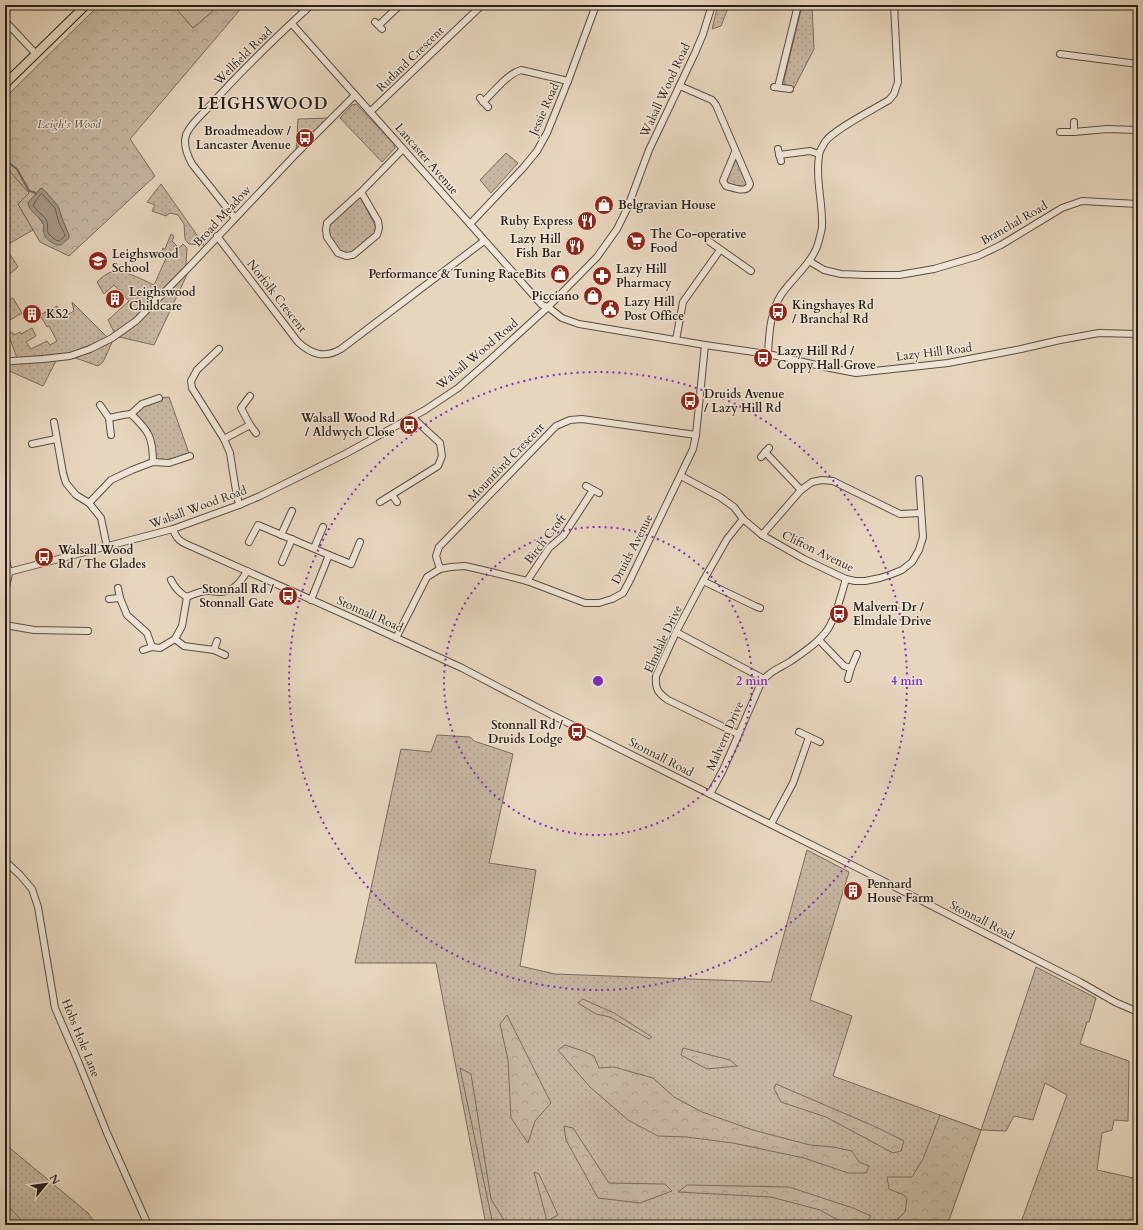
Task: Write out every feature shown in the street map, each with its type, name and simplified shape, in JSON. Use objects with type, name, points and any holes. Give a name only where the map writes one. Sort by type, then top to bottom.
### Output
[{"type":"main road","points":[[5,84],[86,5]]},
{"type":"street","points":[[298,5],[305,11]]},
{"type":"street","name":"Wellfield Road","points":[[235,218],[192,164],[185,148],[186,135],[195,122],[256,56],[311,5]]},
{"type":"street","points":[[379,25],[400,5]]},
{"type":"street","name":"Rutland Crescent","points":[[370,112],[482,5]]},
{"type":"street","name":"Jessie Road","points":[[470,224],[523,168],[537,150],[547,133],[596,5]]},
{"type":"street","name":"Walsall Wood Road","points":[[7,573],[173,529],[239,505],[345,454],[425,410],[458,388],[548,306],[597,257],[617,229],[627,209],[649,150],[703,34],[712,5]]},
{"type":"street","points":[[790,89],[776,87],[798,5]]},
{"type":"street","points":[[768,354],[770,330],[774,311],[781,296],[809,261],[818,243],[822,226],[818,181],[819,154],[826,140],[838,130],[889,100],[894,94],[898,82],[894,5]]},
{"type":"street","points":[[5,21],[36,54]]},
{"type":"street","name":"Lancaster Avenue","points":[[292,24],[542,305],[548,306]]},
{"type":"street","points":[[1060,54],[1067,59],[1138,64]]},
{"type":"street","points":[[484,102],[510,76],[521,70],[568,81]]},
{"type":"street","points":[[680,86],[714,102],[750,184],[749,188],[747,189],[743,190],[726,186],[723,181],[735,152]]},
{"type":"street","name":"Broad Meadow","points":[[5,363],[12,361],[70,356],[90,349],[115,336],[136,321],[294,156],[355,95]]},
{"type":"street","points":[[1074,122],[1074,132]]},
{"type":"street","points":[[1060,132],[1107,129],[1138,130]]},
{"type":"street","points":[[361,192],[378,221],[378,235],[353,255],[346,256],[338,253],[327,237],[326,230],[328,223],[403,149]]},
{"type":"street","points":[[779,155],[810,151],[819,154]]},
{"type":"street","name":"Branchal Road","points":[[809,261],[824,270],[841,274],[899,275],[934,269],[978,256],[1001,245],[1056,211],[1082,200],[1138,204]]},
{"type":"street","name":"Norfolk Crescent","points":[[217,236],[298,342],[304,348],[320,354],[335,352],[340,349],[484,241]]},
{"type":"street","points":[[710,242],[751,271]]},
{"type":"street","points":[[676,340],[683,302],[720,250]]},
{"type":"street","name":"Lazy Hill Road","points":[[548,306],[562,318],[579,324],[768,354],[856,373],[948,362],[1021,350],[1060,340],[1099,333],[1138,334]]},
{"type":"street","name":"Druids Avenue","points":[[396,638],[422,584],[427,577],[440,569],[465,566],[527,581],[585,603],[600,603],[623,593],[693,449],[696,435],[705,345]]},
{"type":"street","points":[[219,349],[197,370],[191,380],[192,388],[224,439],[230,453],[239,505]]},
{"type":"street","points":[[250,396],[241,408],[256,433]]},
{"type":"street","points":[[109,418],[131,414],[142,404],[159,398]]},
{"type":"street","points":[[100,405],[109,418],[111,435]]},
{"type":"street","points":[[131,414],[148,434],[153,447],[153,462]]},
{"type":"street","points":[[380,502],[438,466],[442,456],[440,443],[412,417]]},
{"type":"street","name":"Mountford Crescent","points":[[440,569],[436,556],[439,547],[556,426],[570,420],[582,419],[696,435]]},
{"type":"street","points":[[54,422],[56,439],[66,483],[76,496],[89,503],[101,518],[107,547]]},
{"type":"street","points":[[224,439],[250,425]]},
{"type":"street","points":[[32,444],[56,439]]},
{"type":"street","points":[[765,453],[801,490]]},
{"type":"street","points":[[89,503],[110,480],[153,462],[170,463],[190,456]]},
{"type":"street","name":"Clifton Avenue","points":[[681,476],[720,497],[734,507],[743,519],[762,535],[804,559],[846,579],[855,581],[880,578],[902,570],[912,562],[919,550],[923,537],[919,479]]},
{"type":"street","points":[[762,535],[801,490],[812,482],[822,480],[833,481],[900,514],[921,513]]},
{"type":"street","points":[[586,486],[599,493]]},
{"type":"street","name":"Birch Croft","points":[[527,581],[549,548],[563,536],[593,490]]},
{"type":"street","points":[[392,495],[397,502]]},
{"type":"street","points":[[281,535],[292,511]]},
{"type":"street","name":"Elmdale Drive","points":[[738,734],[668,700],[657,689],[655,684],[656,676],[676,632],[703,581],[727,538],[743,519]]},
{"type":"street","points":[[249,542],[258,525],[351,564],[360,542]]},
{"type":"street","points":[[314,548],[323,527]]},
{"type":"street","name":"Stonnall Road","points":[[173,529],[175,536],[179,541],[462,668],[1080,982],[1115,1002],[1138,1012]]},
{"type":"street","points":[[282,562],[292,539]]},
{"type":"street","points":[[311,600],[329,555]]},
{"type":"street","points":[[5,556],[7,573],[5,592]]},
{"type":"street","points":[[187,597],[198,592],[222,592],[231,590],[241,581],[246,571]]},
{"type":"street","name":"Malvern Drive","points":[[710,794],[723,770],[764,679],[819,640],[832,621],[846,579]]},
{"type":"street","points":[[171,580],[180,593],[187,597]]},
{"type":"street","points":[[703,581],[755,608]]},
{"type":"street","points":[[118,588],[127,616],[147,633],[152,647]]},
{"type":"street","points":[[143,650],[152,647],[160,648],[176,639],[182,626],[187,597]]},
{"type":"street","points":[[109,599],[120,598]]},
{"type":"street","points":[[5,625],[34,630],[88,631]]},
{"type":"street","points":[[676,632],[764,679]]},
{"type":"street","points":[[176,639],[184,646],[214,650],[225,655]]},
{"type":"street","points":[[819,640],[844,666],[851,668]]},
{"type":"street","points":[[214,650],[217,641]]},
{"type":"street","points":[[848,679],[857,654]]},
{"type":"street","points":[[799,732],[820,742]]},
{"type":"street","points":[[771,824],[793,783],[809,737]]},
{"type":"street","name":"Hobs Hole Lane","points":[[5,861],[32,889],[38,907],[54,1008],[148,1225]]},
{"type":"green space","name":"Leigh's Wood","points":[[99,5],[173,5],[193,28],[213,11],[208,5],[244,5],[130,139],[155,176],[69,256],[40,242],[18,204],[29,193],[5,166],[5,98]],"holes":[[[41,188],[58,206],[69,235],[52,243],[43,231],[44,225],[28,203]]]},
{"type":"green space","points":[[173,5],[208,5],[213,11],[193,28]]},
{"type":"green space","points":[[718,5],[729,5],[721,26],[712,29]]},
{"type":"green space","points":[[804,7],[812,7],[814,49],[794,88],[784,84],[784,80],[801,10]]},
{"type":"green space","points":[[356,104],[394,144],[395,148],[382,162],[340,118],[352,105]]},
{"type":"green space","points":[[330,118],[296,151],[298,119]]},
{"type":"green space","points":[[506,153],[518,163],[491,193],[480,180]]},
{"type":"green space","points":[[737,159],[748,184],[744,187],[729,184],[726,179],[734,160]]},
{"type":"green space","points":[[5,166],[29,193],[18,204],[33,230],[5,246]]},
{"type":"green space","points":[[161,184],[204,245],[189,244],[185,239],[184,224],[178,215],[170,213],[166,216],[152,211],[155,205],[147,202]]},
{"type":"green space","points":[[360,197],[376,228],[374,235],[353,252],[347,253],[339,251],[329,236],[330,224]]},
{"type":"green space","points":[[171,234],[174,236],[172,241],[179,248],[183,244],[187,248],[186,265],[134,319],[115,334],[108,320],[129,301],[114,285],[104,294],[97,282],[107,274],[118,272],[137,277],[154,285],[167,256],[161,253],[163,248],[165,249]]},
{"type":"green space","points":[[5,246],[18,267],[5,278]]},
{"type":"green space","points":[[192,264],[154,345],[115,336],[103,362],[98,366],[70,356],[90,349],[136,321]]},
{"type":"green space","points":[[6,297],[8,301],[13,298],[22,313],[10,320],[6,320]]},
{"type":"green space","points":[[72,302],[108,338],[70,353],[17,358],[7,331],[9,330],[14,335],[20,332],[21,334],[32,328],[36,336],[26,342],[31,349],[47,341],[50,345],[57,341],[49,326],[47,327],[40,315],[57,306],[59,315],[64,317],[74,311]]},
{"type":"green space","points":[[57,359],[43,386],[5,369],[5,365],[12,363]]},
{"type":"green space","points":[[169,397],[190,456],[169,463],[153,462],[148,434],[131,414],[148,402]]},
{"type":"green space","points":[[437,735],[470,737],[474,741],[513,754],[489,863],[536,870],[520,966],[555,974],[771,982],[807,850],[849,872],[810,1000],[852,1016],[833,1076],[981,1130],[947,1225],[486,1225],[436,963],[355,963],[401,749],[431,752]]},
{"type":"green space","points":[[1036,967],[1096,998],[1089,1022],[1087,1022],[1080,1044],[1129,1061],[1128,1121],[1114,1120],[1112,1130],[1102,1133],[1097,1170],[1138,1179],[1138,1225],[1020,1225],[1067,1095],[1045,1083],[1033,1120],[1014,1116],[1006,1131],[981,1130]]},
{"type":"green space","points":[[583,999],[614,1013],[652,1037],[649,1039],[610,1017],[596,1014],[578,1003]]},
{"type":"green space","points":[[507,1015],[551,1103],[535,1121],[528,1143],[511,1118],[508,1060],[500,1024]]},
{"type":"green space","points":[[565,1045],[594,1056],[599,1068],[614,1067],[653,1078],[674,1097],[702,1112],[753,1130],[810,1145],[833,1147],[852,1151],[859,1162],[869,1166],[866,1173],[848,1173],[804,1158],[733,1143],[687,1137],[658,1136],[628,1120],[590,1087],[558,1050]]},
{"type":"green space","points":[[683,1048],[730,1060],[737,1066],[707,1069],[681,1055]]},
{"type":"green space","points":[[460,1068],[471,1074],[491,1199],[507,1225],[493,1225]]},
{"type":"green space","points":[[776,1084],[876,1127],[904,1141],[901,1151],[893,1153],[826,1117],[781,1102],[774,1089]]},
{"type":"green space","points":[[940,1115],[981,1130],[949,1220],[924,1225],[875,1225],[898,1219],[905,1212],[907,1199],[904,1195],[889,1189],[887,1177],[912,1177],[923,1159]]},
{"type":"green space","points":[[564,1126],[573,1128],[609,1183],[665,1184],[672,1191],[640,1203],[598,1198],[566,1140]]},
{"type":"green space","points":[[5,1144],[88,1213],[97,1225],[5,1225]]},
{"type":"green space","points":[[534,1172],[539,1174],[558,1215],[547,1221]]},
{"type":"green space","points":[[687,1185],[789,1187],[853,1208],[871,1216],[864,1225],[847,1225],[820,1210],[771,1197],[678,1192]]},
{"type":"green space","points":[[5,1203],[26,1225],[7,1225],[5,1223]]},
{"type":"water","points":[[41,188],[58,206],[69,235],[69,238],[61,245],[55,244],[46,238],[43,223],[29,206],[28,203]]},
{"type":"waterway","points":[[5,160],[17,169],[29,191],[36,194]]},
{"type":"place","name":"Broadmeadow / Lancaster Avenue","points":[[305,138]]},
{"type":"place","name":"Belgravian House","points":[[604,205]]},
{"type":"place","name":"Ruby Express","points":[[587,221]]},
{"type":"place","name":"The Co-operative Food","points":[[636,241]]},
{"type":"place","name":"Lazy Hill Fish Bar","points":[[575,246]]},
{"type":"place","name":"Leighswood School","points":[[98,261]]},
{"type":"place","name":"Performance & Tuning RaceBits","points":[[560,274]]},
{"type":"place","name":"Lazy Hill Pharmacy","points":[[602,276]]},
{"type":"place","name":"Picciano","points":[[593,296]]},
{"type":"place","name":"Leighswood Childcare","points":[[115,299]]},
{"type":"place","name":"Lazy Hill Post Office","points":[[610,309]]},
{"type":"place","name":"Kingshayes Rd / Branchal Rd","points":[[778,312]]},
{"type":"place","name":"KS2","points":[[32,314]]},
{"type":"place","name":"Lazy Hill Rd / Coppy Hall Grove","points":[[763,358]]},
{"type":"place","name":"Druids Avenue / Lazy Hill Rd","points":[[690,401]]},
{"type":"place","name":"Walsall Wood Rd / Aldwych Close","points":[[409,425]]},
{"type":"place","name":"Walsall Wood Rd / The Glades","points":[[44,557]]},
{"type":"place","name":"Stonnall Rd / Stonnall Gate","points":[[288,596]]},
{"type":"place","name":"Malvern Dr / Elmdale Drive","points":[[839,614]]},
{"type":"place","name":"Stonnall Rd / Druids Lodge","points":[[577,732]]},
{"type":"place","name":"Pennard House Farm","points":[[853,891]]},
{"type":"district","name":"LEIGHSWOOD","points":[[263,104]]}]
